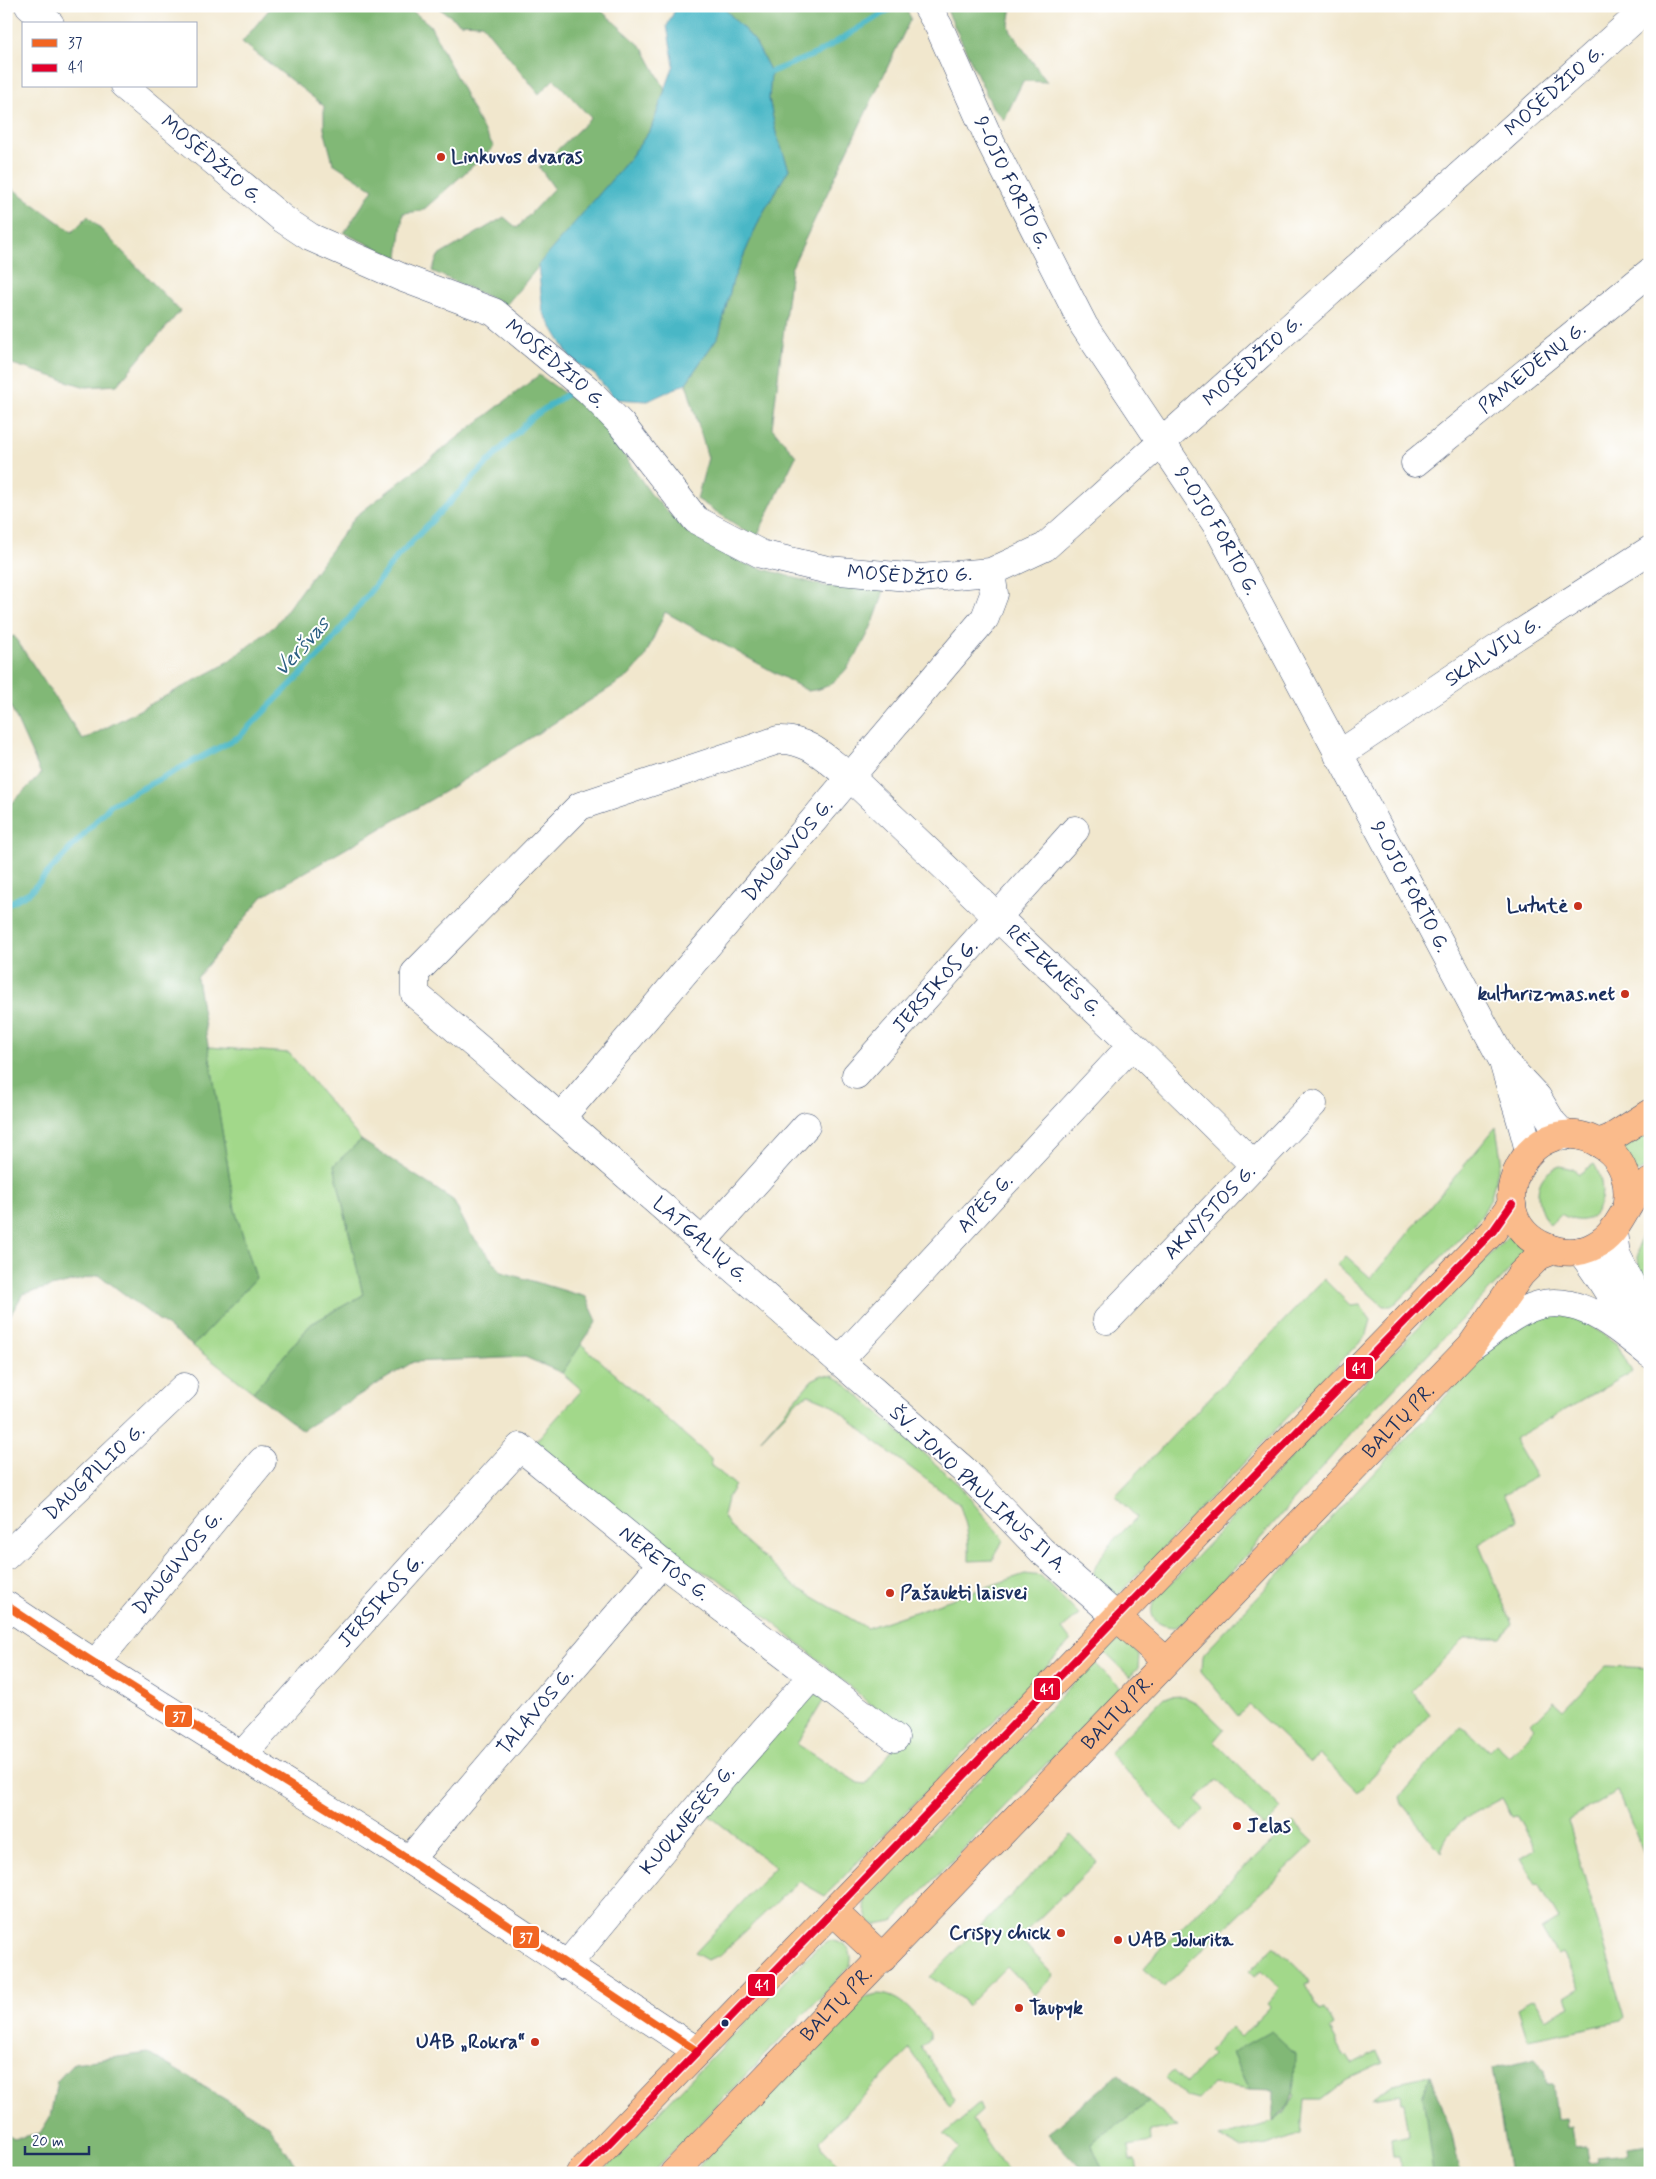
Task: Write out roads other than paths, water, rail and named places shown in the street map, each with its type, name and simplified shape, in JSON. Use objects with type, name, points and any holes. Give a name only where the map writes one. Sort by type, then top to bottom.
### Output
[{"type":"main road","points":[[1598,1143],[1611,1138],[1650,1113]]},
{"type":"main road","points":[[1567,1250],[1542,1245],[1522,1228],[1512,1204],[1513,1181],[1522,1160],[1540,1144],[1565,1136],[1576,1136],[1598,1143],[1613,1155],[1624,1171],[1628,1190],[1620,1221]]},
{"type":"main road","name":"BALTŲ PR.","points":[[674,2173],[884,1958],[1166,1661],[1470,1346],[1521,1274],[1539,1256],[1598,1244],[1620,1221],[1640,1189],[1650,1182]]},
{"type":"main road","points":[[580,2173],[1493,1231],[1512,1204]]},
{"type":"main road","points":[[1118,1618],[1166,1661]]},
{"type":"main road","points":[[834,1911],[884,1958]]},
{"type":"street","points":[[29,6],[48,22]]},
{"type":"street","name":"9-OJO FORTO G.","points":[[927,6],[940,27],[991,143],[1084,326],[1216,524],[1503,1061],[1516,1111],[1524,1125],[1529,1152]]},
{"type":"street","name":"MOSĖDŽIO G.","points":[[126,88],[283,219],[310,237],[403,278],[494,312],[588,390],[621,424],[696,520],[762,554],[828,570],[920,578],[990,572],[1045,547],[1639,10]]},
{"type":"street","name":"PAMEDĖNŲ G.","points":[[1415,463],[1650,272]]},
{"type":"street","name":"SKALVIŲ G.","points":[[1338,755],[1510,640],[1650,550]]},
{"type":"street","name":"DAUGUVOS G.","points":[[560,1118],[984,618],[994,594],[990,572]]},
{"type":"street","name":"RĖZEKNĖS G.","points":[[560,1118],[415,994],[415,973],[580,806],[778,740],[792,739],[805,743],[850,777],[998,916],[1255,1166]]},
{"type":"street","name":"JERSIKOS G.","points":[[856,1075],[1075,830]]},
{"type":"street","name":"APĖS G.","points":[[839,1361],[1132,1045]]},
{"type":"street","name":"9-OJO FORTO G.","points":[[1503,1061],[1537,1097],[1552,1122],[1565,1136]]},
{"type":"street","name":"AKNYSTOS G.","points":[[1107,1320],[1314,1104]]},
{"type":"street","name":"LATGALIŲ G.","points":[[560,1118],[839,1361]]},
{"type":"street","points":[[702,1242],[806,1126]]},
{"type":"street","points":[[1620,1221],[1616,1255],[1638,1298],[1650,1334]]},
{"type":"street","points":[[1567,1250],[1592,1265],[1618,1309],[1650,1350]]},
{"type":"street","points":[[1470,1346],[1521,1312],[1542,1305],[1561,1303],[1586,1309],[1601,1317],[1650,1354]]},
{"type":"street","name":"ŠV. JONO PAULIAUS II A.","points":[[839,1361],[964,1470],[1042,1552],[1118,1618]]},
{"type":"street","name":"DAUGPILIO G.","points":[[6,1556],[184,1387]]},
{"type":"street","name":"JERSIKOS G.","points":[[243,1754],[520,1448]]},
{"type":"street","name":"NERETOS G.","points":[[520,1448],[662,1563],[812,1676]]},
{"type":"street","name":"DAUGUVOS G.","points":[[94,1665],[262,1461]]},
{"type":"street","name":"TALAVOS G.","points":[[409,1860],[662,1563]]},
{"type":"street","points":[[6,1605],[94,1665],[243,1754],[409,1860],[566,1966],[697,2051]]},
{"type":"street","points":[[812,1676],[895,1738]]},
{"type":"street","name":"KUOKNESĖS G.","points":[[566,1966],[710,1791],[812,1676]]},
{"type":"water","points":[[677,6],[722,6],[754,40],[771,72],[769,99],[776,133],[789,169],[761,216],[733,280],[719,335],[686,383],[648,401],[615,399],[595,375],[571,359],[543,312],[538,265],[627,162],[651,129],[674,65],[667,26]]},
{"type":"waterway","points":[[763,75],[818,53],[890,9]]},
{"type":"waterway","name":"Veršvas","points":[[6,905],[30,892],[111,805],[239,737],[324,651],[397,557],[531,418],[576,388]]},
{"type":"place","name":"Linkuvos dvaras","points":[[441,157]]},
{"type":"place","name":"Lututė","points":[[1578,906]]},
{"type":"place","name":"kulturizmas.net","points":[[1625,994]]},
{"type":"place","name":"Pašaukti laisvei","points":[[890,1593]]},
{"type":"place","name":"Jelas","points":[[1237,1826]]},
{"type":"place","name":"Crispy chick","points":[[1061,1933]]},
{"type":"place","name":"UAB Jolurita","points":[[1118,1940]]},
{"type":"place","name":"Taupyk","points":[[1019,2008]]},
{"type":"place","name":"UAB „Rokra“","points":[[535,2042]]}]
